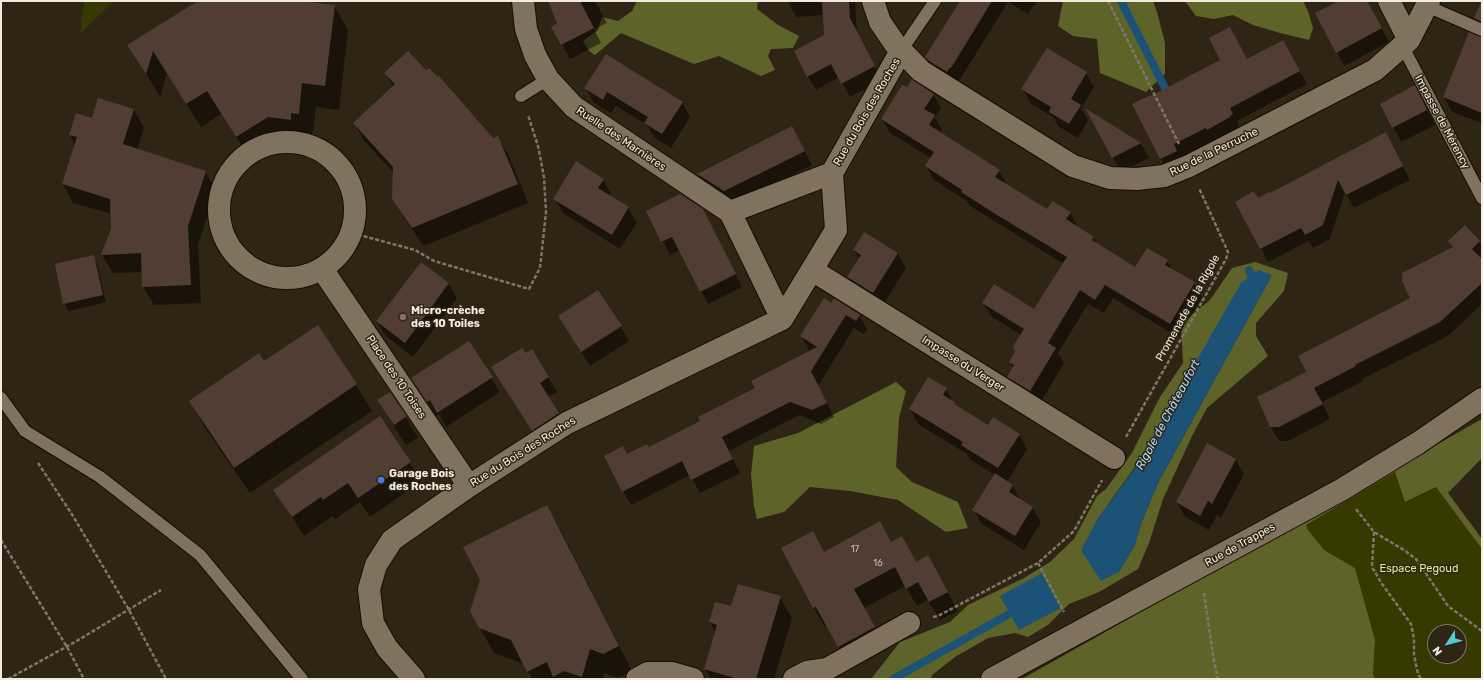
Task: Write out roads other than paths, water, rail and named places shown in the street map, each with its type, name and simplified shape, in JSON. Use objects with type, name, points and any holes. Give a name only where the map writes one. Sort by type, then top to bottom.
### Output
[{"type":"street","name":"Ruelle des Marnières","points":[[523,1],[526,29],[535,55],[548,79],[574,107],[730,212]]},
{"type":"street","name":"Rue de la Perruche","points":[[872,1],[880,22],[895,44],[921,71],[1073,166],[1110,178],[1138,179],[1164,176],[1189,166],[1375,70],[1406,43],[1428,4]]},
{"type":"street","points":[[1389,1],[1406,43]]},
{"type":"street","name":"Rue du Bois des Roches","points":[[832,173],[902,51]]},
{"type":"street","points":[[282,141],[304,144],[325,153],[341,168],[352,188],[356,210],[352,233],[340,253],[322,269],[301,277],[279,278],[257,272],[239,259],[225,241],[218,220],[219,197],[227,176],[241,158],[260,146],[282,141]]},
{"type":"street","points":[[832,173],[836,230],[782,319],[730,212],[832,173]]},
{"type":"street","name":"Place des 10 Toises","points":[[322,269],[469,486]]},
{"type":"street","name":"Impasse du Verger","points":[[812,270],[1114,458]]},
{"type":"street","name":"Rue du Bois des Roches","points":[[414,679],[386,648],[373,623],[369,589],[376,565],[392,540],[469,486],[567,423],[782,319]]},
{"type":"street","name":"Rue de Trappes","points":[[992,679],[1341,490],[1418,443],[1482,399]]},
{"type":"street","points":[[794,679],[807,672],[827,669],[910,623]]},
{"type":"street","points":[[637,679],[648,673],[672,673],[693,679]]},
{"type":"lane","points":[[902,51],[935,1]]},
{"type":"lane","points":[[1428,4],[1482,30]]},
{"type":"lane","name":"Impasse de Mérency","points":[[1406,43],[1482,198]]},
{"type":"lane","points":[[521,96],[548,79]]},
{"type":"lane","points":[[1,398],[26,431],[100,477],[200,555],[302,679]]},
{"type":"water","points":[[1259,270],[1272,275],[1158,483],[1142,521],[1134,547],[1119,572],[1101,581],[1081,550],[1097,520],[1135,468],[1241,283]]},
{"type":"water","points":[[1042,573],[1061,608],[1019,630],[1000,596]]},
{"type":"waterway","name":"Rigole de Châteaufort","points":[[1121,1],[1170,98]]},
{"type":"waterway","name":"Rigole de Châteaufort","points":[[1249,270],[1254,283],[1252,285]]},
{"type":"waterway","name":"Rigole de Châteaufort","points":[[893,679],[1020,608]]},
{"type":"place","name":"Micro-crèche des 10 Toiles","points":[[403,317]]},
{"type":"place","name":"Garage Bois des Roches","points":[[381,480]]},
{"type":"park label","name":"Espace Pegoud","points":[[1419,569]]}]
